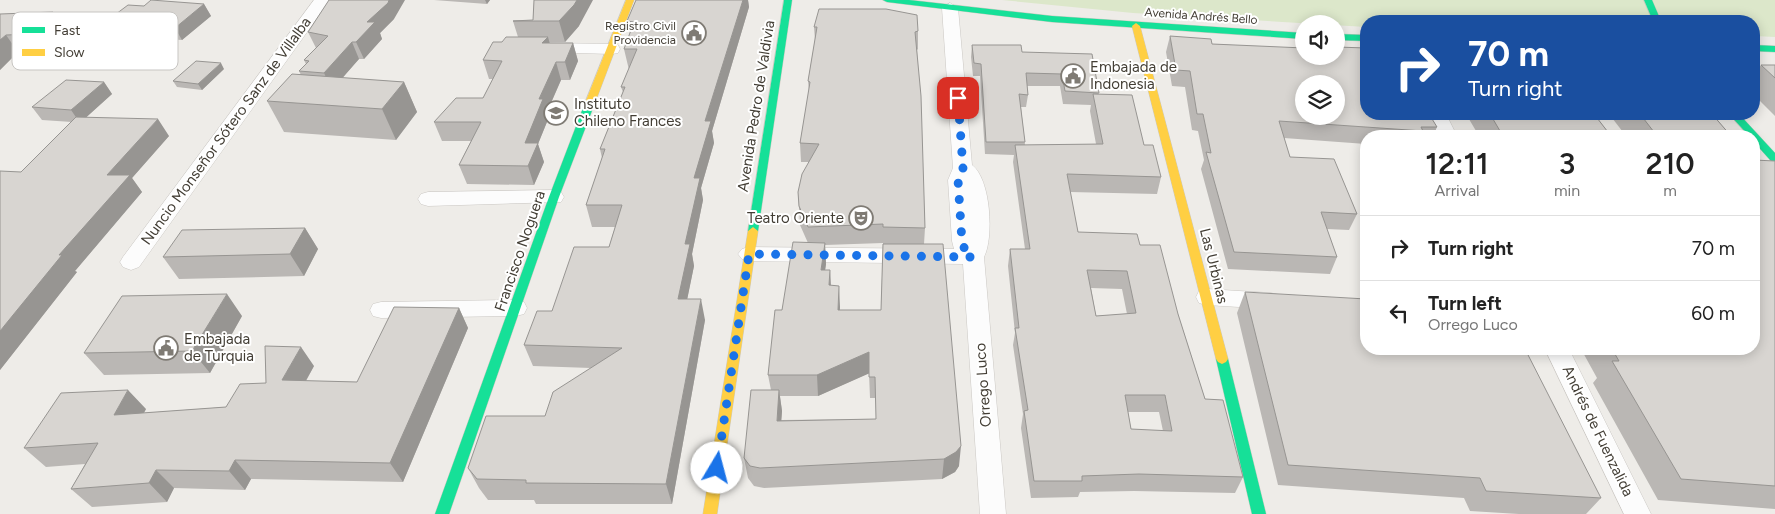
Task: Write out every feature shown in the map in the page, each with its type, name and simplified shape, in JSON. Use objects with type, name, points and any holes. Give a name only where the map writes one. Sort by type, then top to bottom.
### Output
[{"type":"street","name":"Nuncio Monseñor Sótero Sanz de Villalba","points":[[131,262],[322,0]]},
{"type":"street","name":"Francisco Noguera","points":[[442,514],[554,197],[630,0]]},
{"type":"street","name":"Avenida Pedro de Valdivia","points":[[710,514],[788,0]]},
{"type":"street","name":"Avenida Andrés Bello","points":[[887,0],[1136,26],[1295,35]]},
{"type":"street","points":[[1648,0],[1654,15]]},
{"type":"street","name":"Orrego Luco","points":[[950,8],[963,168],[958,180],[962,242],[965,250],[973,257],[993,514]]},
{"type":"street","name":"Las Urbinas","points":[[1136,26],[1207,297],[1259,514]]},
{"type":"street","points":[[1345,37],[1360,38]]},
{"type":"street","points":[[533,48],[612,49]]},
{"type":"street","points":[[1760,48],[1775,49]]},
{"type":"street","points":[[1739,120],[1749,130]]},
{"type":"street","points":[[1760,143],[1775,159]]},
{"type":"street","points":[[1760,164],[1775,165]]},
{"type":"street","points":[[428,199],[554,197]]},
{"type":"street","points":[[749,254],[973,257]]},
{"type":"street","points":[[1207,297],[1295,303]]},
{"type":"street","points":[[381,310],[516,308]]},
{"type":"street","name":"Andrés de Fuenzalida","points":[[1560,355],[1638,514]]},
{"type":"green space","points":[[1002,0],[1775,0],[1775,37],[1760,36],[1760,15],[1360,15],[1360,27],[1345,26],[1345,15],[1295,15],[1295,23],[1133,13]]},
{"type":"building","points":[[151,0],[204,4],[178,26],[178,12],[119,12],[128,5],[144,6]]},
{"type":"building","points":[[329,0],[389,0],[367,22],[375,22],[356,42],[352,42],[324,73],[299,71],[309,61],[304,60],[328,36],[308,32]]},
{"type":"building","points":[[534,0],[577,0],[559,21],[513,21],[533,20]]},
{"type":"building","points":[[636,0],[743,0],[705,121],[711,121],[694,178],[700,178],[685,244],[690,244],[678,299],[701,299],[666,484],[526,483],[526,480],[477,479],[468,468],[486,416],[545,416],[553,392],[622,348],[524,345],[537,311],[552,311],[574,247],[609,247],[622,205],[586,205],[605,149],[600,149],[625,87],[621,87],[637,49],[624,49],[634,22],[627,21]]},
{"type":"building","points":[[819,9],[886,9],[917,15],[918,31],[915,32],[921,96],[925,228],[883,227],[883,224],[808,227],[799,206],[798,192],[802,174],[819,144],[800,143],[817,27],[814,27]]},
{"type":"building","points":[[0,14],[12,14],[12,35],[6,35],[0,40]]},
{"type":"building","points":[[1170,36],[1211,39],[1212,44],[1295,48],[1295,65],[1345,65],[1345,47],[1360,48],[1360,120],[1433,120],[1437,127],[1421,127],[1422,130],[1409,130],[1337,125],[1345,125],[1345,75],[1295,75],[1295,122],[1279,121],[1290,157],[1334,159],[1357,214],[1321,212],[1337,257],[1234,252],[1206,152],[1211,153],[1203,114],[1197,114],[1190,71],[1176,70]]},
{"type":"building","points":[[506,37],[548,37],[542,43],[573,43],[565,62],[556,62],[539,99],[543,99],[525,143],[538,143],[528,166],[459,165],[481,122],[434,122],[456,98],[483,98],[502,61],[483,60],[493,42],[502,42]]},
{"type":"building","points":[[972,45],[1021,45],[1022,52],[1092,54],[1099,93],[1065,91],[1062,74],[1026,73],[1028,95],[1019,94],[1025,142],[986,142],[981,64],[974,63]]},
{"type":"building","points":[[196,61],[221,63],[198,84],[173,81]]},
{"type":"building","points":[[1761,65],[1775,65],[1775,78]]},
{"type":"building","points":[[292,74],[404,82],[382,109],[267,101]]},
{"type":"building","points":[[66,80],[104,82],[71,110],[32,107]]},
{"type":"building","points":[[1093,94],[1132,95],[1144,145],[1153,145],[1161,177],[1067,174],[1078,232],[1137,234],[1140,245],[1160,245],[1178,314],[1205,399],[1223,400],[1243,477],[1139,474],[1082,476],[1082,481],[1034,481],[1024,411],[1028,410],[1015,328],[1019,328],[1010,249],[1030,249],[1015,145],[1103,144]],"holes":[[[1087,270],[1127,271],[1136,313],[1096,316]],[[1125,395],[1165,395],[1172,431],[1131,429]]]},
{"type":"building","points":[[76,117],[158,119],[107,175],[130,175],[59,255],[62,255],[0,331],[0,171],[21,172]]},
{"type":"building","points":[[1494,120],[1599,120],[1606,130],[1499,130]]},
{"type":"building","points":[[1645,120],[1717,120],[1726,130],[1652,130]]},
{"type":"building","points":[[1760,160],[1775,161],[1775,486],[1681,479],[1612,361],[1619,361],[1616,355],[1760,355]]},
{"type":"building","points":[[305,228],[290,254],[163,257],[182,230]]},
{"type":"building","points":[[793,242],[825,243],[821,270],[830,270],[829,285],[839,286],[838,310],[881,310],[883,244],[943,244],[961,446],[956,452],[944,459],[760,468],[750,466],[744,458],[751,390],[779,390],[777,421],[876,419],[875,377],[869,377],[869,352],[817,375],[768,375],[775,310],[782,310]]},
{"type":"building","points":[[1245,292],[1360,299],[1360,355],[1528,355],[1601,498],[1486,491],[1480,478],[1288,465]]},
{"type":"building","points":[[227,294],[192,351],[84,353],[122,296]]},
{"type":"building","points":[[394,307],[459,308],[390,463],[235,460],[229,471],[156,470],[149,483],[71,489],[98,443],[24,448],[61,393],[128,390],[114,415],[226,407],[240,384],[266,383],[265,346],[301,347],[282,380],[357,382]]},
{"type":"traffic: fast","points":[[753,231],[788,0]]},
{"type":"traffic: fast","points":[[887,0],[1052,19],[1295,35]]},
{"type":"traffic: fast","points":[[1648,0],[1654,15]]},
{"type":"traffic: fast","points":[[1345,37],[1360,38]]},
{"type":"traffic: fast","points":[[1760,48],[1775,49]]},
{"type":"traffic: fast","points":[[442,514],[554,197],[588,108]]},
{"type":"traffic: fast","points":[[1739,120],[1749,130]]},
{"type":"traffic: fast","points":[[1760,143],[1775,159]]},
{"type":"traffic: fast","points":[[1222,359],[1259,514]]},
{"type":"traffic: slow","points":[[588,108],[630,0]]},
{"type":"traffic: slow","points":[[1136,26],[1222,359]]},
{"type":"traffic: slow","points":[[710,514],[753,231]]},
{"type":"place","name":"Registro Civil Providencia","points":[[694,33]]},
{"type":"place","name":"Embajada de Indonesia","points":[[1073,76]]},
{"type":"place","name":"Instituto Chileno Frances","points":[[556,113]]},
{"type":"place","name":"Teatro Oriente","points":[[861,218]]},
{"type":"place","name":"Embajada de Turquia","points":[[166,348]]},
{"type":"route","points":[[717,468],[749,254],[973,257],[965,250],[962,242],[958,180],[963,168],[958,98]]}]
